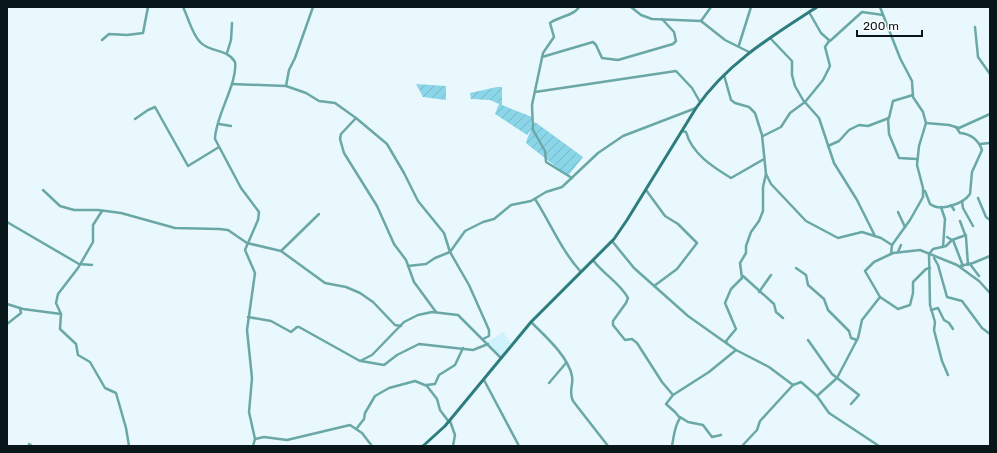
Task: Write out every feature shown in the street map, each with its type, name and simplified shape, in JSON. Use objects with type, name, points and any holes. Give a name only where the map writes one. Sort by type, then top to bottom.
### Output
[{"type":"street","points":[[102,40],[109,34],[127,35],[144,32],[148,7]]},
{"type":"street","points":[[183,7],[198,41],[227,54],[233,60],[235,66],[231,84],[215,136],[219,147],[241,188],[259,212],[258,220],[247,243],[246,253],[253,265],[255,273],[248,317],[247,339],[252,378],[249,412],[255,439],[253,446]]},
{"type":"street","points":[[286,86],[289,70],[295,58],[313,7]]},
{"type":"street","points":[[572,178],[546,162],[545,151],[532,127],[532,105],[544,50],[554,37],[550,23],[562,16],[576,12],[579,7]]},
{"type":"street","points":[[631,7],[648,18],[702,21],[725,40],[739,45],[750,52]]},
{"type":"street","points":[[702,21],[711,7]]},
{"type":"street","points":[[739,45],[751,7]]},
{"type":"street","points":[[422,446],[437,435],[531,322],[612,241],[646,190],[700,102],[723,75],[750,52],[817,7]]},
{"type":"street","points":[[880,7],[900,58],[912,81],[913,95],[923,112],[926,124],[919,146],[917,159],[918,174],[923,188],[930,204],[935,207],[941,207],[962,201],[969,196],[972,190],[972,172],[982,152],[980,144],[969,134],[961,134],[956,128],[950,125],[926,124]]},
{"type":"street","points":[[809,12],[821,33],[830,41]]},
{"type":"street","points":[[763,136],[780,128],[790,113],[805,102],[823,80],[830,67],[825,47],[830,41],[862,12],[884,15]]},
{"type":"street","points":[[542,57],[593,42],[602,58],[618,60],[673,44],[675,41],[674,34],[662,19]]},
{"type":"street","points":[[227,54],[231,40],[232,23]]},
{"type":"street","points":[[975,27],[978,57],[990,74]]},
{"type":"street","points":[[770,38],[792,61],[793,80],[805,102],[819,118],[834,163],[857,200],[875,236]]},
{"type":"street","points":[[535,92],[676,71],[692,88],[700,102]]},
{"type":"street","points":[[723,75],[731,100],[753,109],[763,136],[766,174],[771,184],[802,217],[813,225],[838,238],[858,232],[875,236],[892,245]]},
{"type":"street","points":[[231,84],[286,86],[306,93],[317,100],[335,103],[356,118],[387,144],[418,201],[444,233],[450,252],[469,285],[489,330],[489,336],[483,339]]},
{"type":"street","points":[[828,146],[839,142],[849,130],[859,125],[868,126],[888,118],[891,115],[893,101],[913,95]]},
{"type":"street","points":[[135,119],[155,107],[188,166],[219,147]]},
{"type":"street","points":[[408,266],[426,264],[434,258],[450,252],[461,235],[469,229],[494,219],[513,204],[535,199],[546,192],[562,187],[598,153],[623,136],[696,108]]},
{"type":"street","points":[[956,128],[961,128],[990,114]]},
{"type":"street","points":[[356,118],[341,134],[340,139],[344,153],[377,206],[394,244],[408,266],[414,282],[436,312]]},
{"type":"street","points":[[888,118],[889,134],[899,158],[917,159]]},
{"type":"street","points":[[219,124],[232,126]]},
{"type":"street","points":[[682,131],[686,132],[692,145],[710,166],[731,178],[764,160]]},
{"type":"street","points":[[980,144],[990,143]]},
{"type":"street","points":[[727,343],[726,341],[736,329],[725,303],[731,289],[742,279],[740,263],[746,253],[749,235],[763,213],[763,184],[766,174]]},
{"type":"street","points":[[890,254],[892,245],[922,202],[923,188]]},
{"type":"street","points":[[43,190],[60,206],[80,211],[133,216],[175,228],[224,229],[247,243],[281,251],[325,283],[350,288],[363,295],[373,302],[395,325],[401,326]]},
{"type":"street","points":[[646,190],[665,216],[678,224],[697,243],[677,269],[654,286]]},
{"type":"street","points":[[978,198],[986,217],[990,220]]},
{"type":"street","points":[[535,199],[562,248],[581,272]]},
{"type":"street","points":[[962,201],[963,208],[973,226]]},
{"type":"street","points":[[950,205],[954,210]]},
{"type":"street","points":[[941,207],[945,219],[943,247]]},
{"type":"street","points":[[102,212],[93,225],[94,240],[58,294],[56,303],[61,314],[60,329],[76,344],[78,355],[90,362],[104,388],[116,393],[126,428],[129,446]]},
{"type":"street","points":[[898,212],[905,227]]},
{"type":"street","points":[[281,251],[319,214]]},
{"type":"street","points":[[960,221],[966,235],[969,264]]},
{"type":"street","points":[[7,222],[79,264],[92,265]]},
{"type":"street","points":[[948,375],[942,362],[934,330],[935,322],[929,298],[930,254],[933,249],[943,247],[953,240],[966,235]]},
{"type":"street","points":[[947,237],[953,240],[963,266]]},
{"type":"street","points":[[612,241],[634,268],[681,311],[736,350],[769,367],[793,385]]},
{"type":"street","points":[[898,252],[901,245]]},
{"type":"street","points":[[930,268],[926,269],[913,282],[913,293],[910,305],[898,309],[880,297],[865,270],[874,262],[890,254],[917,250],[960,266],[980,281],[990,293]]},
{"type":"street","points":[[933,256],[938,265],[947,297],[962,301],[982,328],[990,334]]},
{"type":"street","points":[[960,266],[990,256]]},
{"type":"street","points":[[961,258],[969,264],[979,276]]},
{"type":"street","points":[[593,260],[603,272],[622,289],[628,298],[613,323],[624,340],[633,339],[662,382],[673,395]]},
{"type":"street","points":[[796,268],[806,275],[808,285],[824,299],[828,310],[849,332],[851,338],[857,340]]},
{"type":"street","points":[[741,275],[774,304],[776,312],[783,318]]},
{"type":"street","points":[[759,292],[771,275]]},
{"type":"street","points":[[817,396],[837,378],[857,340],[862,320],[880,297]]},
{"type":"street","points":[[7,304],[20,308],[61,314]]},
{"type":"street","points":[[7,324],[21,313],[20,308]]},
{"type":"street","points":[[931,310],[938,308],[944,320],[949,323],[953,329]]},
{"type":"street","points":[[360,360],[372,355],[404,322],[418,315],[436,312],[458,315],[501,358]]},
{"type":"street","points":[[248,317],[271,321],[290,331],[299,327],[360,360],[379,365],[386,364],[396,355],[422,344],[474,350],[488,344]]},
{"type":"street","points":[[531,322],[559,350],[572,376],[570,390],[572,399],[608,446]]},
{"type":"street","points":[[808,340],[828,369],[837,378],[860,395],[851,404]]},
{"type":"street","points":[[357,428],[364,419],[374,398],[385,390],[415,381],[426,385],[435,384],[438,376],[454,365],[463,348]]},
{"type":"street","points":[[721,435],[712,437],[703,425],[688,422],[666,404],[673,395],[709,372],[736,350]]},
{"type":"street","points":[[549,383],[566,363]]},
{"type":"street","points":[[484,380],[519,446]]},
{"type":"street","points":[[742,446],[757,430],[760,421],[793,385],[801,382],[817,396],[829,413],[879,446]]},
{"type":"street","points":[[426,385],[437,399],[441,412],[449,421],[455,435],[453,446]]},
{"type":"street","points":[[672,446],[675,436],[675,427],[680,419],[679,416]]},
{"type":"street","points":[[255,439],[264,437],[287,440],[345,426],[352,426],[357,428],[372,446]]},
{"type":"shaded area","points":[[416,84],[446,86],[446,100],[423,97]]},
{"type":"shaded area","points":[[502,87],[502,105],[532,117],[531,126],[535,122],[583,157],[568,176],[527,144],[526,142],[531,129],[527,135],[495,114],[499,104],[490,100],[471,99],[470,93]]},
{"type":"shaded area","points":[[503,332],[511,343],[501,356],[487,342]]}]
